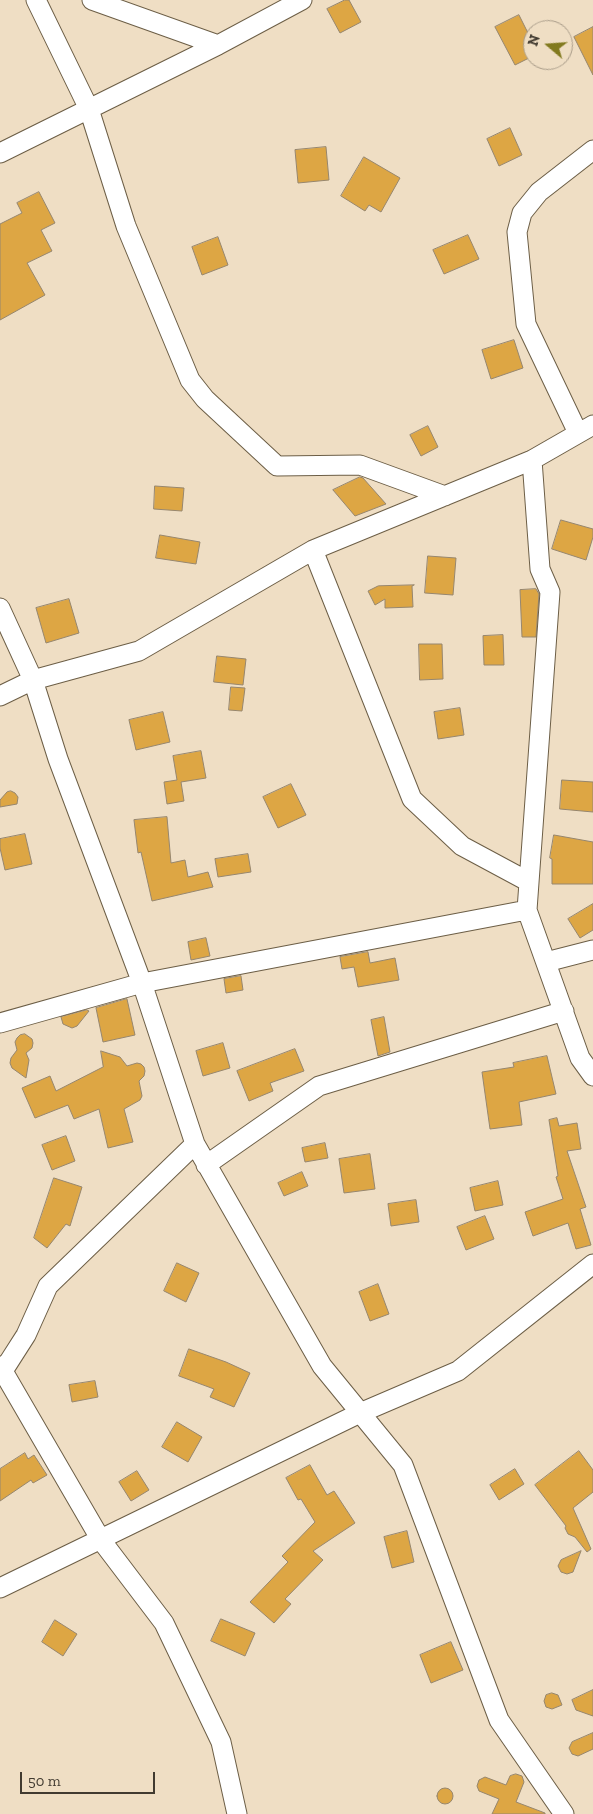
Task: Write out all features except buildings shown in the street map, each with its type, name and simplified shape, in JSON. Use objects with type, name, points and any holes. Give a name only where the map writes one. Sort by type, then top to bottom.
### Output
[{"type":"street","points":[[36,0],[89,109],[126,226],[190,380],[205,399],[277,466],[360,466],[445,496]]},
{"type":"street","points":[[92,0],[218,45]]},
{"type":"street","points":[[0,153],[218,45],[302,0]]},
{"type":"street","points":[[0,696],[33,680],[139,651],[313,550],[532,460],[586,429],[526,324],[517,232],[522,213],[539,192],[593,150]]},
{"type":"street","points":[[532,460],[540,569],[550,592],[527,910],[580,1058],[593,1076]]},
{"type":"street","points":[[313,550],[412,799],[462,846],[529,882]]},
{"type":"street","points":[[0,608],[33,680],[58,759],[142,983],[195,1144],[322,1366],[403,1465],[498,1720],[564,1814]]},
{"type":"street","points":[[0,1023],[142,983],[527,910]]},
{"type":"street","points":[[546,962],[593,950]]},
{"type":"street","points":[[206,1165],[319,1086],[564,1011]]},
{"type":"street","points":[[195,1144],[48,1286],[26,1335],[1,1369],[101,1540],[164,1623],[221,1742],[237,1814]]},
{"type":"street","points":[[0,1588],[360,1413],[458,1371],[593,1264]]}]
